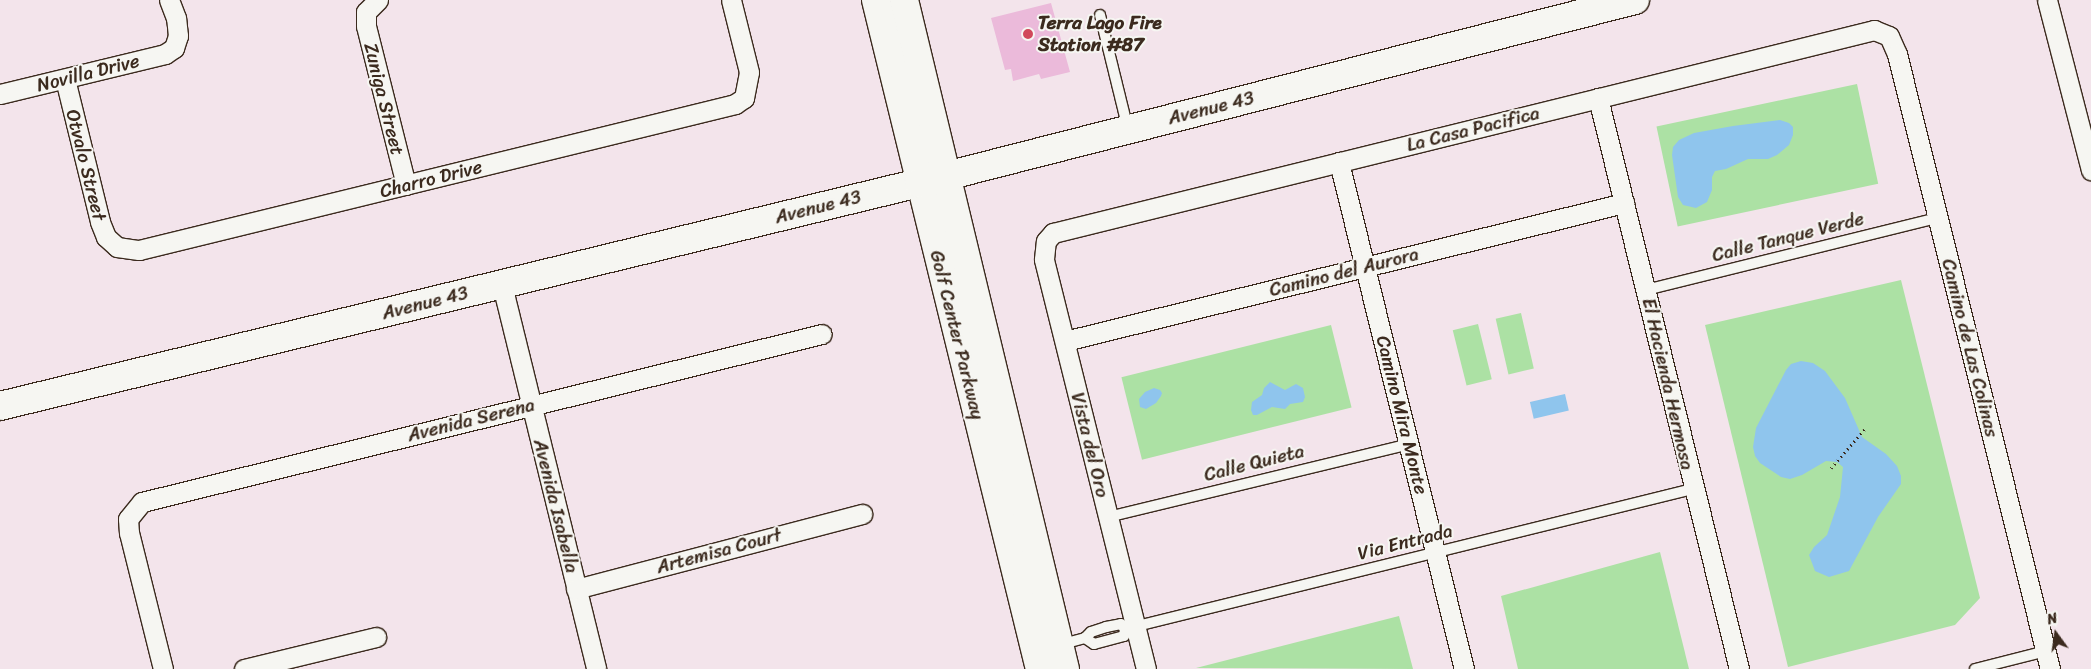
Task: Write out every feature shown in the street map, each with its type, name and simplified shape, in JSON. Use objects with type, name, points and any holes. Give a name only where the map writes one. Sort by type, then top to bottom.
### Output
[{"type":"street","name":"Novilla Drive","points":[[0,94],[156,57],[174,48],[178,36],[169,0]]},
{"type":"street","name":"Charro Drive","points":[[116,247],[139,250],[725,107],[744,98],[749,72],[731,0]]},
{"type":"street","name":"Golf Center Parkway","points":[[876,0],[919,183],[1054,653]]},
{"type":"street","name":"Golf Center Parkway","points":[[904,0],[946,176],[1054,653]]},
{"type":"street","name":"Avenue 43","points":[[0,406],[919,183],[1635,0]]},
{"type":"street","points":[[2047,0],[2091,170]]},
{"type":"street","name":"Zuniga Street","points":[[372,6],[368,39],[406,185]]},
{"type":"street","name":"La Casa Pacifica","points":[[1063,229],[1851,35],[1874,30],[1882,32]]},
{"type":"street","name":"Camino de Las Colinas","points":[[1882,32],[1890,36],[1897,54],[2048,660]]},
{"type":"street","name":"Otvalo Street","points":[[64,79],[100,222],[106,237],[116,247]]},
{"type":"street","name":"El Hacienda Hermosa","points":[[1598,98],[1693,489],[1739,669]]},
{"type":"street","name":"Camino Mira Monte","points":[[1339,162],[1464,669]]},
{"type":"street","name":"Camino del Aurora","points":[[1065,341],[1624,203]]},
{"type":"street","name":"Vista del Oro","points":[[1063,229],[1053,233],[1046,241],[1044,259],[1108,517],[1130,627],[1146,669]]},
{"type":"street","name":"Avenida Isabella","points":[[502,285],[596,669]]},
{"type":"street","name":"Avenida Serena","points":[[163,669],[129,532],[128,519],[142,502],[822,334]]},
{"type":"street","name":"Artemisa Court","points":[[576,589],[862,514]]},
{"type":"street","points":[[244,669],[376,637]]},
{"type":"lane","points":[[1100,15],[1129,130]]},
{"type":"lane","name":"Calle Tanque Verde","points":[[1646,290],[1938,218]]},
{"type":"lane","name":"Calle Quieta","points":[[1108,517],[1409,444]]},
{"type":"lane","name":"Via Entrada","points":[[1054,653],[1124,636],[1130,627],[1693,489]]},
{"type":"lane","points":[[1975,669],[2048,660]]},
{"type":"path","points":[[1831,468],[1865,429]]},
{"type":"green space","points":[[1857,84],[1878,184],[1678,226],[1656,127]]},
{"type":"green space","points":[[1901,280],[1980,598],[1955,625],[1788,667],[1705,325]]},
{"type":"green space","points":[[1521,313],[1534,369],[1508,374],[1496,319]]},
{"type":"green space","points":[[1478,324],[1492,379],[1467,386],[1453,330]]},
{"type":"green space","points":[[1331,325],[1352,407],[1142,460],[1121,377]]},
{"type":"green space","points":[[1660,552],[1689,669],[1518,669],[1501,596]]},
{"type":"green space","points":[[1399,616],[1413,669],[1196,668]]},
{"type":"water","points":[[1780,120],[1789,123],[1793,127],[1793,135],[1789,145],[1777,155],[1768,159],[1748,159],[1726,169],[1715,171],[1712,177],[1712,190],[1707,202],[1696,208],[1683,205],[1678,197],[1672,155],[1673,147],[1679,140],[1694,133]]},
{"type":"water","points":[[1801,361],[1813,363],[1825,371],[1845,398],[1862,437],[1886,454],[1897,466],[1901,476],[1901,484],[1878,517],[1849,571],[1829,577],[1815,571],[1809,555],[1814,547],[1827,535],[1840,497],[1843,467],[1837,462],[1826,461],[1802,475],[1790,479],[1781,477],[1760,463],[1755,456],[1753,447],[1756,428],[1786,370],[1791,364]]},
{"type":"water","points":[[1270,382],[1285,390],[1296,384],[1303,388],[1305,397],[1303,402],[1290,404],[1285,409],[1272,407],[1257,415],[1253,415],[1251,410],[1252,402],[1262,395],[1264,388]]},
{"type":"water","points":[[1154,388],[1162,393],[1156,403],[1146,409],[1140,407],[1139,399],[1145,392]]},
{"type":"water","points":[[1565,394],[1569,411],[1534,419],[1530,402]]},
{"type":"building","name":"Terra Lago Fire Station #87","points":[[1051,3],[1070,72],[1041,79],[1039,74],[1013,81],[1011,69],[1005,70],[991,18]]},
{"type":"place","name":"Terra Lago Fire Station #87","points":[[1028,34]]}]
